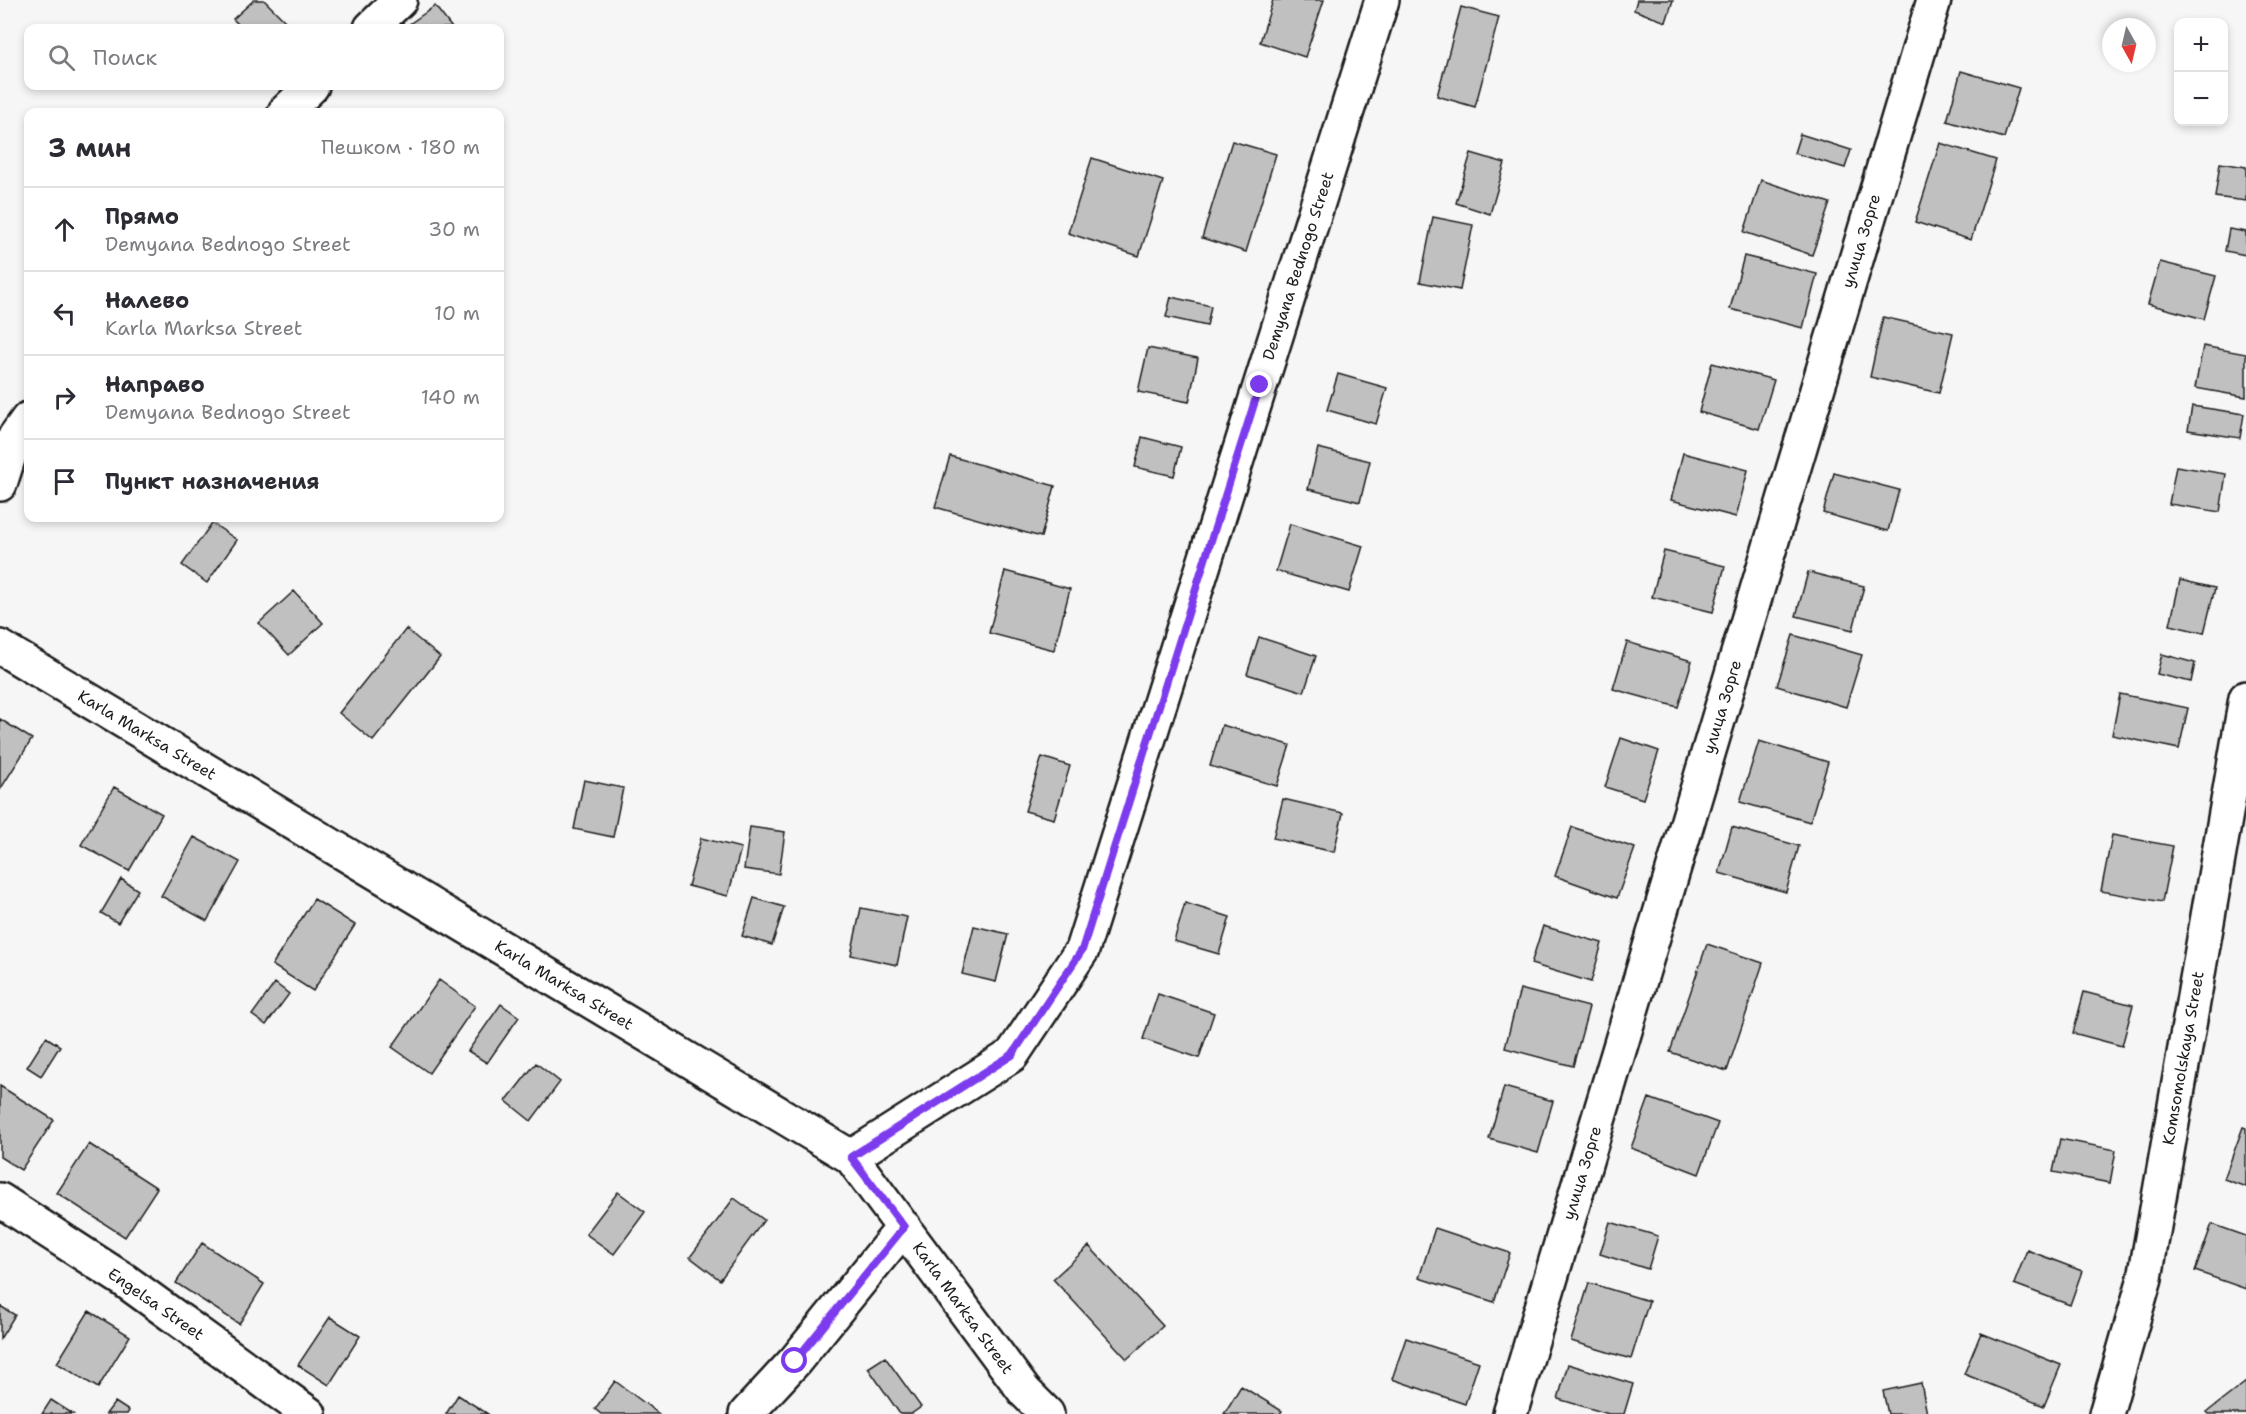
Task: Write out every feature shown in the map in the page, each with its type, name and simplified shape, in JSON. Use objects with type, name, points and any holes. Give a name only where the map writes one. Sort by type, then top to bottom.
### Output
[{"type":"street","points":[[374,24],[400,0]]},
{"type":"street","name":"Demyana Bednogo Street","points":[[851,1157],[1012,1055],[1082,950],[1382,0]]},
{"type":"street","name":"улица Зорге","points":[[1510,1414],[1934,0]]},
{"type":"street","points":[[289,108],[308,90]]},
{"type":"street","points":[[0,484],[15,437],[24,425]]},
{"type":"street","name":"Karla Marksa Street","points":[[0,647],[851,1157],[1025,1392],[1047,1414]]},
{"type":"street","name":"Komsomolskaya Street","points":[[2106,1414],[2145,1278],[2246,698]]},
{"type":"street","name":"Engelsa Street","points":[[0,1200],[124,1280],[309,1414]]},
{"type":"street","points":[[746,1414],[795,1361],[904,1227]]},
{"type":"building","points":[[254,0],[264,0],[288,24],[238,24],[233,19]]},
{"type":"building","points":[[1273,0],[1324,0],[1305,57],[1260,42]]},
{"type":"building","points":[[1637,0],[1673,0],[1666,22],[1634,10]]},
{"type":"building","points":[[435,6],[449,24],[409,24]]},
{"type":"building","points":[[1461,7],[1499,17],[1475,107],[1437,96]]},
{"type":"building","points":[[1961,71],[2019,88],[2004,138],[1947,121]]},
{"type":"building","points":[[1800,134],[1851,150],[1845,168],[1794,153]]},
{"type":"building","points":[[1232,141],[1276,154],[1246,252],[1202,238]]},
{"type":"building","points":[[1940,143],[1996,160],[1971,240],[1915,222]]},
{"type":"building","points":[[1471,153],[1505,163],[1490,214],[1456,203]]},
{"type":"building","points":[[1092,158],[1163,181],[1139,256],[1068,233]]},
{"type":"building","points":[[2220,163],[2246,167],[2246,201],[2215,197]]},
{"type":"building","points":[[1761,180],[1830,203],[1812,255],[1744,232]]},
{"type":"building","points":[[1433,217],[1473,225],[1460,290],[1420,282]]},
{"type":"building","points":[[2229,229],[2246,232],[2246,255],[2225,251]]},
{"type":"building","points":[[1744,256],[1817,274],[1803,328],[1730,309]]},
{"type":"building","points":[[2160,262],[2216,276],[2204,319],[2148,304]]},
{"type":"building","points":[[1171,297],[1211,306],[1207,326],[1166,317]]},
{"type":"building","points":[[1883,317],[1953,333],[1939,393],[1870,377]]},
{"type":"building","points":[[2203,346],[2246,354],[2246,397],[2195,388]]},
{"type":"building","points":[[1148,348],[1198,358],[1189,402],[1138,392]]},
{"type":"building","points":[[1712,363],[1774,380],[1759,429],[1699,412]]},
{"type":"building","points":[[1338,374],[1387,388],[1376,424],[1327,410]]},
{"type":"building","points":[[2192,406],[2244,414],[2240,438],[2188,430]]},
{"type":"building","points":[[1142,437],[1181,447],[1174,476],[1135,467]]},
{"type":"building","points":[[1318,448],[1370,461],[1360,502],[1308,489]]},
{"type":"building","points":[[1683,453],[1748,470],[1736,517],[1671,500]]},
{"type":"building","points":[[950,456],[1055,486],[1041,537],[935,507]]},
{"type":"building","points":[[2176,466],[2226,474],[2220,512],[2169,504]]},
{"type":"building","points":[[1834,473],[1899,490],[1888,531],[1823,513]]},
{"type":"building","points":[[212,523],[237,540],[207,583],[182,565]]},
{"type":"building","points":[[1290,524],[1363,546],[1349,592],[1276,571]]},
{"type":"building","points":[[1664,551],[1725,566],[1713,612],[1652,597]]},
{"type":"building","points":[[1005,571],[1070,589],[1054,650],[989,633]]},
{"type":"building","points":[[1808,572],[1864,586],[1853,630],[1796,616]]},
{"type":"building","points":[[2180,580],[2215,588],[2204,633],[2170,625]]},
{"type":"building","points":[[294,591],[323,623],[289,655],[259,623]]},
{"type":"building","points":[[406,629],[440,657],[373,741],[339,713]]},
{"type":"building","points":[[1793,635],[1862,655],[1846,707],[1777,686]]},
{"type":"building","points":[[1259,637],[1316,656],[1304,692],[1247,674]]},
{"type":"building","points":[[1627,642],[1692,661],[1678,707],[1613,689]]},
{"type":"building","points":[[2162,654],[2195,663],[2191,682],[2157,674]]},
{"type":"building","points":[[2120,694],[2188,708],[2179,749],[2112,735]]},
{"type":"building","points":[[0,719],[32,739],[0,790]]},
{"type":"building","points":[[1222,725],[1290,745],[1277,786],[1210,766]]},
{"type":"building","points":[[1621,738],[1659,751],[1643,799],[1605,787]]},
{"type":"building","points":[[1759,741],[1828,762],[1810,822],[1740,802]]},
{"type":"building","points":[[1042,757],[1070,766],[1054,819],[1025,811]]},
{"type":"building","points":[[584,780],[623,788],[613,837],[574,829]]},
{"type":"building","points":[[114,787],[162,814],[129,871],[81,845]]},
{"type":"building","points":[[1283,799],[1343,813],[1334,852],[1273,838]]},
{"type":"building","points":[[750,827],[785,832],[779,874],[744,869]]},
{"type":"building","points":[[1572,827],[1635,848],[1617,898],[1555,876]]},
{"type":"building","points":[[1732,827],[1799,846],[1786,892],[1719,873]]},
{"type":"building","points":[[2112,835],[2173,846],[2162,902],[2101,891]]},
{"type":"building","points":[[194,837],[240,862],[207,921],[161,896]]},
{"type":"building","points":[[701,838],[741,848],[728,896],[688,886]]},
{"type":"building","points":[[121,879],[138,890],[118,923],[101,913]]},
{"type":"building","points":[[754,898],[784,907],[772,945],[742,936]]},
{"type":"building","points":[[314,899],[355,925],[313,991],[272,965]]},
{"type":"building","points":[[1185,903],[1230,917],[1219,954],[1174,941]]},
{"type":"building","points":[[861,908],[907,917],[897,965],[851,955]]},
{"type":"building","points":[[974,926],[1008,934],[996,982],[962,974]]},
{"type":"building","points":[[1543,926],[1602,943],[1591,982],[1531,964]]},
{"type":"building","points":[[1707,944],[1763,963],[1727,1071],[1670,1052]]},
{"type":"building","points":[[439,980],[475,1006],[429,1073],[392,1047]]},
{"type":"building","points":[[275,983],[289,994],[266,1025],[252,1015]]},
{"type":"building","points":[[1520,989],[1589,1007],[1573,1066],[1505,1048]]},
{"type":"building","points":[[2084,992],[2133,1005],[2122,1046],[2073,1033]]},
{"type":"building","points":[[1158,994],[1214,1013],[1199,1058],[1143,1039]]},
{"type":"building","points":[[501,1004],[519,1017],[487,1063],[468,1051]]},
{"type":"building","points":[[46,1037],[60,1046],[41,1076],[27,1067]]},
{"type":"building","points":[[536,1063],[560,1082],[531,1121],[506,1101]]},
{"type":"building","points":[[0,1086],[54,1120],[21,1170],[0,1157]]},
{"type":"building","points":[[1504,1087],[1553,1101],[1538,1153],[1489,1139]]},
{"type":"building","points":[[1649,1098],[1718,1123],[1699,1174],[1631,1148]]},
{"type":"building","points":[[2243,1127],[2246,1128],[2246,1187],[2224,1179]]},
{"type":"building","points":[[2060,1139],[2116,1150],[2110,1183],[2053,1172]]},
{"type":"building","points":[[89,1144],[157,1188],[125,1237],[57,1193]]},
{"type":"building","points":[[618,1192],[645,1212],[614,1254],[586,1234]]},
{"type":"building","points":[[734,1198],[764,1220],[720,1280],[690,1257]]},
{"type":"building","points":[[1610,1222],[1658,1236],[1648,1269],[1600,1254]]},
{"type":"building","points":[[2212,1224],[2246,1236],[2246,1289],[2195,1271]]},
{"type":"building","points":[[1435,1228],[1510,1253],[1494,1302],[1419,1278]]},
{"type":"building","points":[[202,1243],[264,1284],[239,1324],[176,1283]]},
{"type":"building","points":[[1089,1246],[1163,1326],[1127,1359],[1053,1279]]},
{"type":"building","points":[[2027,1250],[2082,1271],[2070,1305],[2014,1284]]},
{"type":"building","points":[[1589,1283],[1649,1301],[1631,1359],[1571,1341]]},
{"type":"building","points":[[0,1306],[15,1315],[0,1339]]},
{"type":"building","points":[[89,1311],[130,1336],[98,1388],[57,1363]]},
{"type":"building","points":[[330,1317],[360,1336],[329,1385],[298,1365]]},
{"type":"building","points":[[1981,1333],[2061,1365],[2044,1406],[1964,1374]]},
{"type":"building","points":[[1406,1338],[1479,1362],[1465,1404],[1392,1379]]},
{"type":"building","points":[[885,1357],[921,1407],[911,1414],[900,1414],[868,1368]]},
{"type":"building","points":[[1568,1364],[1633,1384],[1624,1414],[1609,1414],[1558,1399]]},
{"type":"building","points":[[615,1381],[659,1414],[601,1414],[595,1409]]},
{"type":"building","points":[[2246,1382],[2246,1414],[2209,1414],[2207,1412]]},
{"type":"building","points":[[1921,1383],[1927,1414],[1888,1414],[1883,1391]]},
{"type":"building","points":[[1241,1386],[1282,1411],[1280,1414],[1224,1414]]},
{"type":"building","points":[[458,1395],[488,1414],[446,1414]]},
{"type":"building","points":[[51,1400],[73,1414],[42,1414]]},
{"type":"building","points":[[115,1402],[129,1411],[127,1414],[106,1414]]},
{"type":"route","points":[[795,1361],[904,1227],[851,1157],[1012,1055],[1082,950],[1260,385]]}]
